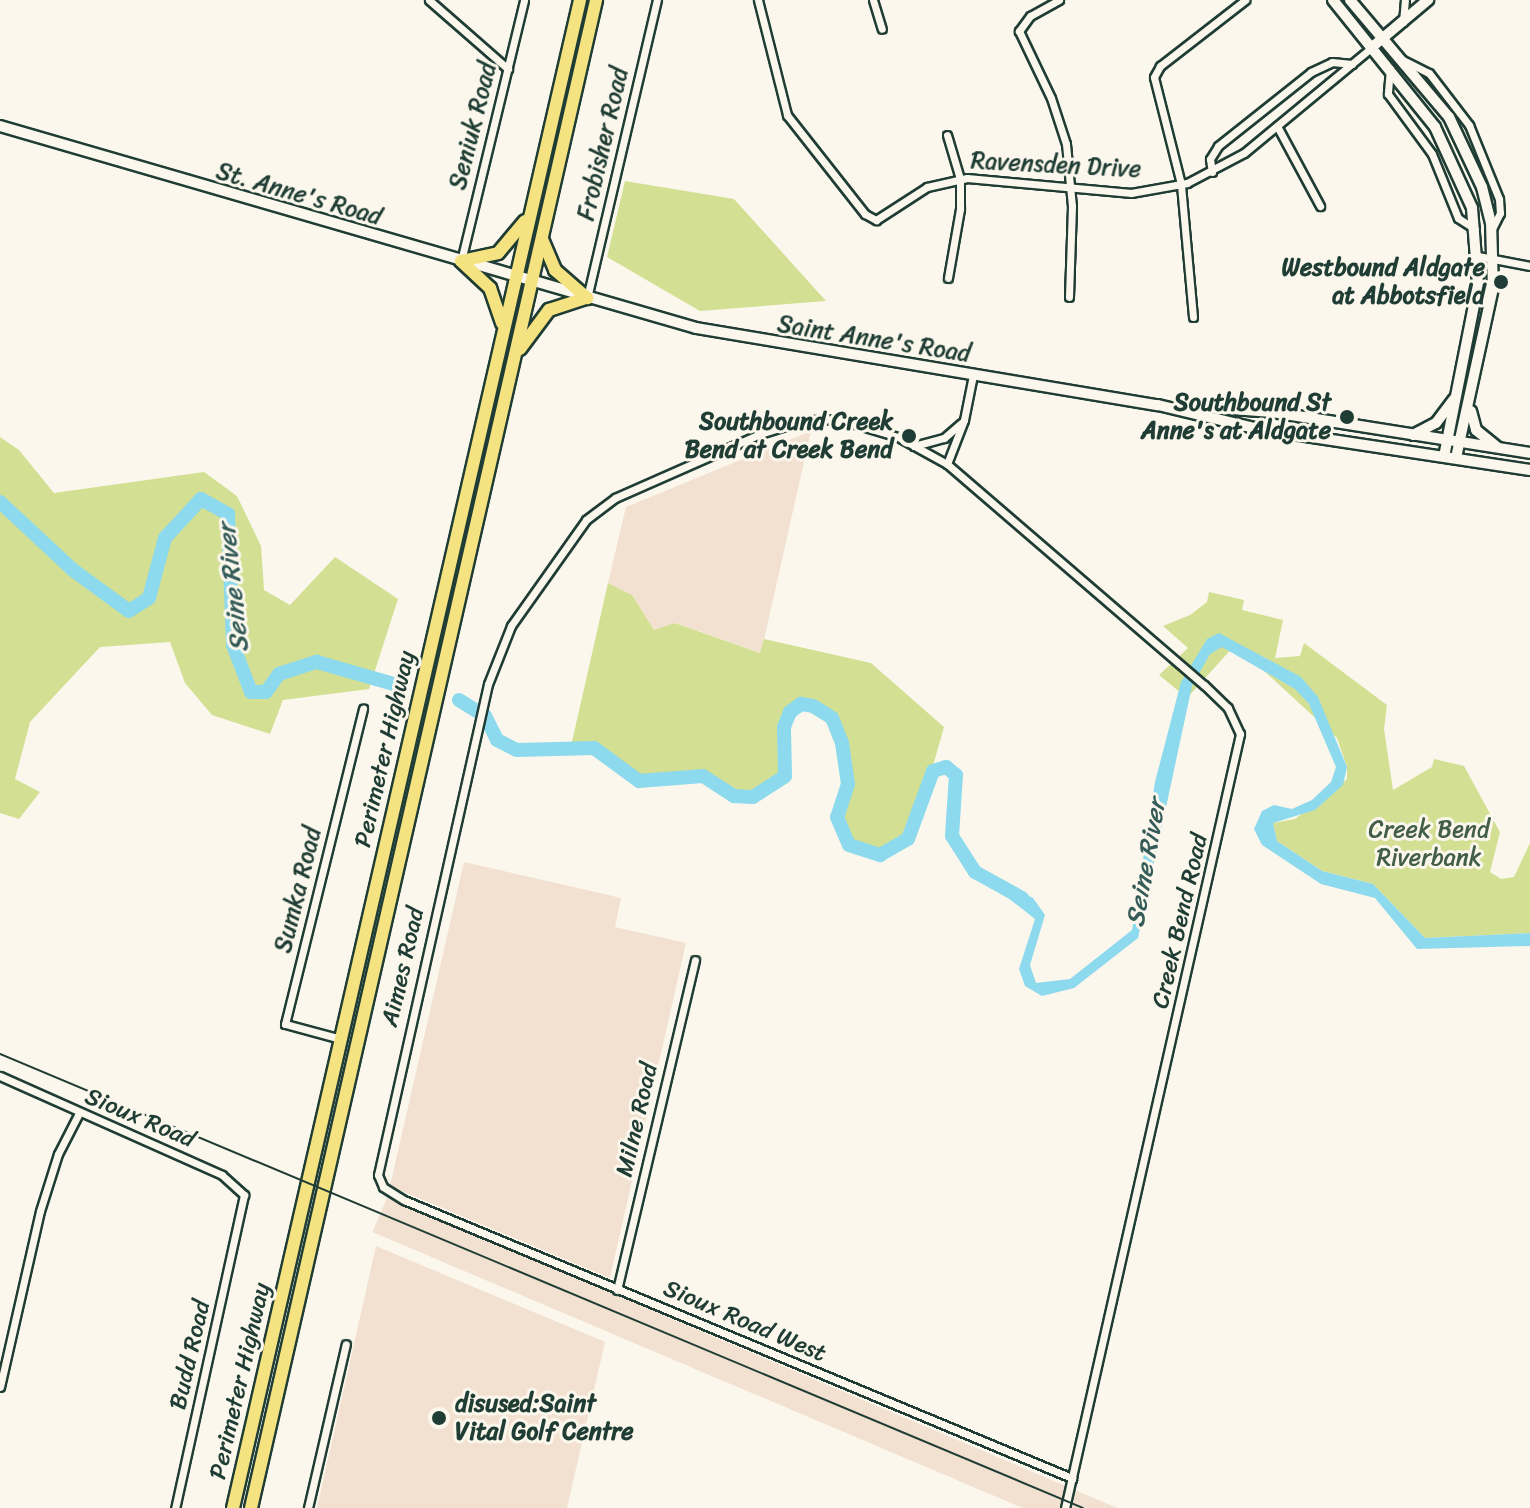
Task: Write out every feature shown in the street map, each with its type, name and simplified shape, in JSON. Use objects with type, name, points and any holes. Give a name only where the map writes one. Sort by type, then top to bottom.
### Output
[{"type":"highway","name":"Perimeter Highway","points":[[233,1508],[580,0]]},
{"type":"highway","name":"Perimeter Highway","points":[[251,1508],[596,0]]},
{"type":"highway","points":[[461,261],[503,250],[529,215]]},
{"type":"highway","points":[[541,237],[555,270],[587,298]]},
{"type":"highway","points":[[461,261],[493,292],[503,328]]},
{"type":"highway","points":[[513,359],[549,310],[587,298]]},
{"type":"main road","points":[[1333,0],[1390,69],[1449,149],[1476,230],[1478,256],[1474,313],[1447,441],[1450,457]]},
{"type":"main road","points":[[1350,0],[1403,60],[1457,130],[1482,187],[1492,229],[1493,288],[1460,443],[1450,457]]},
{"type":"main road","points":[[1371,48],[1428,0]]},
{"type":"main road","name":"St. Anne's Road","points":[[0,126],[587,298]]},
{"type":"main road","name":"Saint Anne's Road","points":[[587,298],[704,330],[1158,405],[1259,429],[1530,470]]},
{"type":"main road","points":[[1472,393],[1476,430],[1500,449]]},
{"type":"main road","points":[[1411,435],[1436,423],[1455,397]]},
{"type":"main road","name":"Saint Anne's Road","points":[[1158,405],[1272,412],[1530,453]]},
{"type":"street","points":[[429,0],[508,69]]},
{"type":"street","name":"Seniuk Road","points":[[461,261],[524,0]]},
{"type":"street","name":"Frobisher Road","points":[[587,298],[657,0]]},
{"type":"street","name":"Ravensden Drive","points":[[758,0],[787,115],[870,219],[881,219],[927,187],[960,179],[1131,193],[1181,184],[1212,172],[1277,126],[1371,48]]},
{"type":"street","points":[[873,0],[882,29]]},
{"type":"street","points":[[1193,317],[1181,184],[1156,71],[1245,0]]},
{"type":"street","points":[[1403,22],[1405,0]]},
{"type":"street","points":[[1054,1],[1030,16],[1019,31],[1059,120],[1071,187],[1069,297]]},
{"type":"street","points":[[1212,172],[1210,159],[1218,146],[1311,72],[1332,62],[1352,64]]},
{"type":"street","points":[[1390,69],[1388,94],[1432,154],[1458,218],[1476,230]]},
{"type":"street","points":[[1277,126],[1320,206]]},
{"type":"street","points":[[947,135],[960,179],[958,231],[948,278]]},
{"type":"street","points":[[1478,256],[1530,266]]},
{"type":"street","points":[[947,464],[964,420],[973,375]]},
{"type":"street","name":"Creek Bend Road","points":[[478,731],[488,684],[511,626],[541,577],[586,520],[615,498],[760,434],[805,420],[838,419],[914,446],[947,464],[1204,685],[1237,721],[1241,746],[1065,1508]]},
{"type":"street","points":[[914,446],[944,438],[964,420]]},
{"type":"street","name":"Sumka Road","points":[[341,1039],[285,1024],[363,709]]},
{"type":"street","name":"Aimes Road","points":[[404,1200],[383,1187],[378,1166],[478,731]]},
{"type":"street","name":"Milne Road","points":[[617,1290],[695,960]]},
{"type":"street","name":"Sioux Road","points":[[0,1076],[222,1175],[241,1189],[243,1212]]},
{"type":"street","points":[[0,1387],[40,1211],[58,1154],[79,1113]]},
{"type":"street","name":"Sioux Road West","points":[[404,1200],[1072,1478]]},
{"type":"street","name":"Budd Road","points":[[175,1508],[243,1212]]},
{"type":"street","points":[[308,1508],[346,1344]]},
{"type":"shaded area","points":[[811,431],[761,653],[676,623],[654,630],[632,595],[608,583],[626,507]]},
{"type":"shaded area","points":[[464,862],[621,898],[615,927],[686,943],[610,1278],[390,1186]]},
{"type":"shaded area","points":[[387,1198],[1117,1508],[1023,1508],[373,1232]]},
{"type":"shaded area","points":[[376,1246],[605,1342],[567,1508],[317,1508]]},
{"type":"green space","points":[[625,181],[734,199],[826,301],[700,311],[607,257]]},
{"type":"green space","points":[[0,437],[19,450],[54,493],[204,472],[237,496],[261,546],[264,590],[290,605],[335,557],[398,599],[369,689],[283,700],[270,734],[212,715],[185,683],[170,642],[100,647],[30,722],[15,779],[40,792],[19,819],[0,813]]},
{"type":"green space","points":[[608,583],[632,595],[654,630],[675,623],[760,653],[764,639],[871,663],[944,727],[914,833],[901,846],[878,851],[857,853],[843,841],[839,826],[847,787],[836,729],[830,718],[811,705],[792,709],[787,719],[786,774],[771,789],[750,798],[732,797],[693,777],[637,779],[598,744],[571,746]]},
{"type":"green space","name":"Creek Bend Riverbank","points":[[1209,592],[1244,600],[1242,610],[1283,620],[1275,658],[1300,656],[1304,643],[1387,705],[1384,729],[1393,790],[1432,767],[1434,759],[1464,766],[1500,832],[1490,872],[1501,879],[1514,877],[1530,843],[1530,933],[1425,938],[1373,884],[1322,871],[1277,841],[1273,823],[1295,819],[1347,779],[1347,767],[1337,738],[1262,669],[1271,662],[1266,658],[1235,645],[1187,698],[1159,675],[1188,648],[1163,626],[1190,615],[1207,602]]},
{"type":"water","points":[[1219,633],[1301,677],[1318,697],[1347,767],[1343,785],[1315,810],[1273,823],[1277,841],[1322,871],[1373,884],[1425,938],[1530,933],[1530,946],[1417,949],[1375,898],[1321,884],[1262,845],[1254,829],[1262,811],[1274,805],[1292,809],[1312,800],[1331,782],[1336,767],[1309,704],[1295,689],[1222,647],[1210,654],[1192,686],[1138,938],[1074,988],[1042,996],[1025,986],[1019,969],[1035,919],[1007,897],[1009,886],[1033,898],[1045,915],[1030,965],[1036,983],[1070,979],[1132,930],[1155,782],[1181,682],[1207,639]]},
{"type":"waterway","name":"Seine River","points":[[0,502],[73,570],[129,611],[149,598],[165,538],[201,499],[228,514],[233,645],[251,692],[266,692],[279,674],[317,662],[400,686]]},
{"type":"waterway","name":"Seine River","points":[[459,700],[485,716],[497,740],[517,750],[594,748],[639,781],[703,776],[734,796],[753,797],[785,776],[784,727],[790,712],[801,704],[813,706],[832,718],[842,743],[848,784],[837,817],[849,845],[880,855],[908,839],[933,771],[946,767],[956,775],[952,836],[975,872],[1022,898]]},
{"type":"railway","points":[[0,1054],[1083,1508]]},
{"type":"place","name":"Westbound Aldgate at Abbotsfield","points":[[1501,282]]},
{"type":"place","name":"Southbound St Anne's at Aldgate","points":[[1347,417]]},
{"type":"place","name":"Southbound Creek Bend at Creek Bend","points":[[909,436]]},
{"type":"place","name":"disused:Saint Vital Golf Centre","points":[[439,1418]]}]
